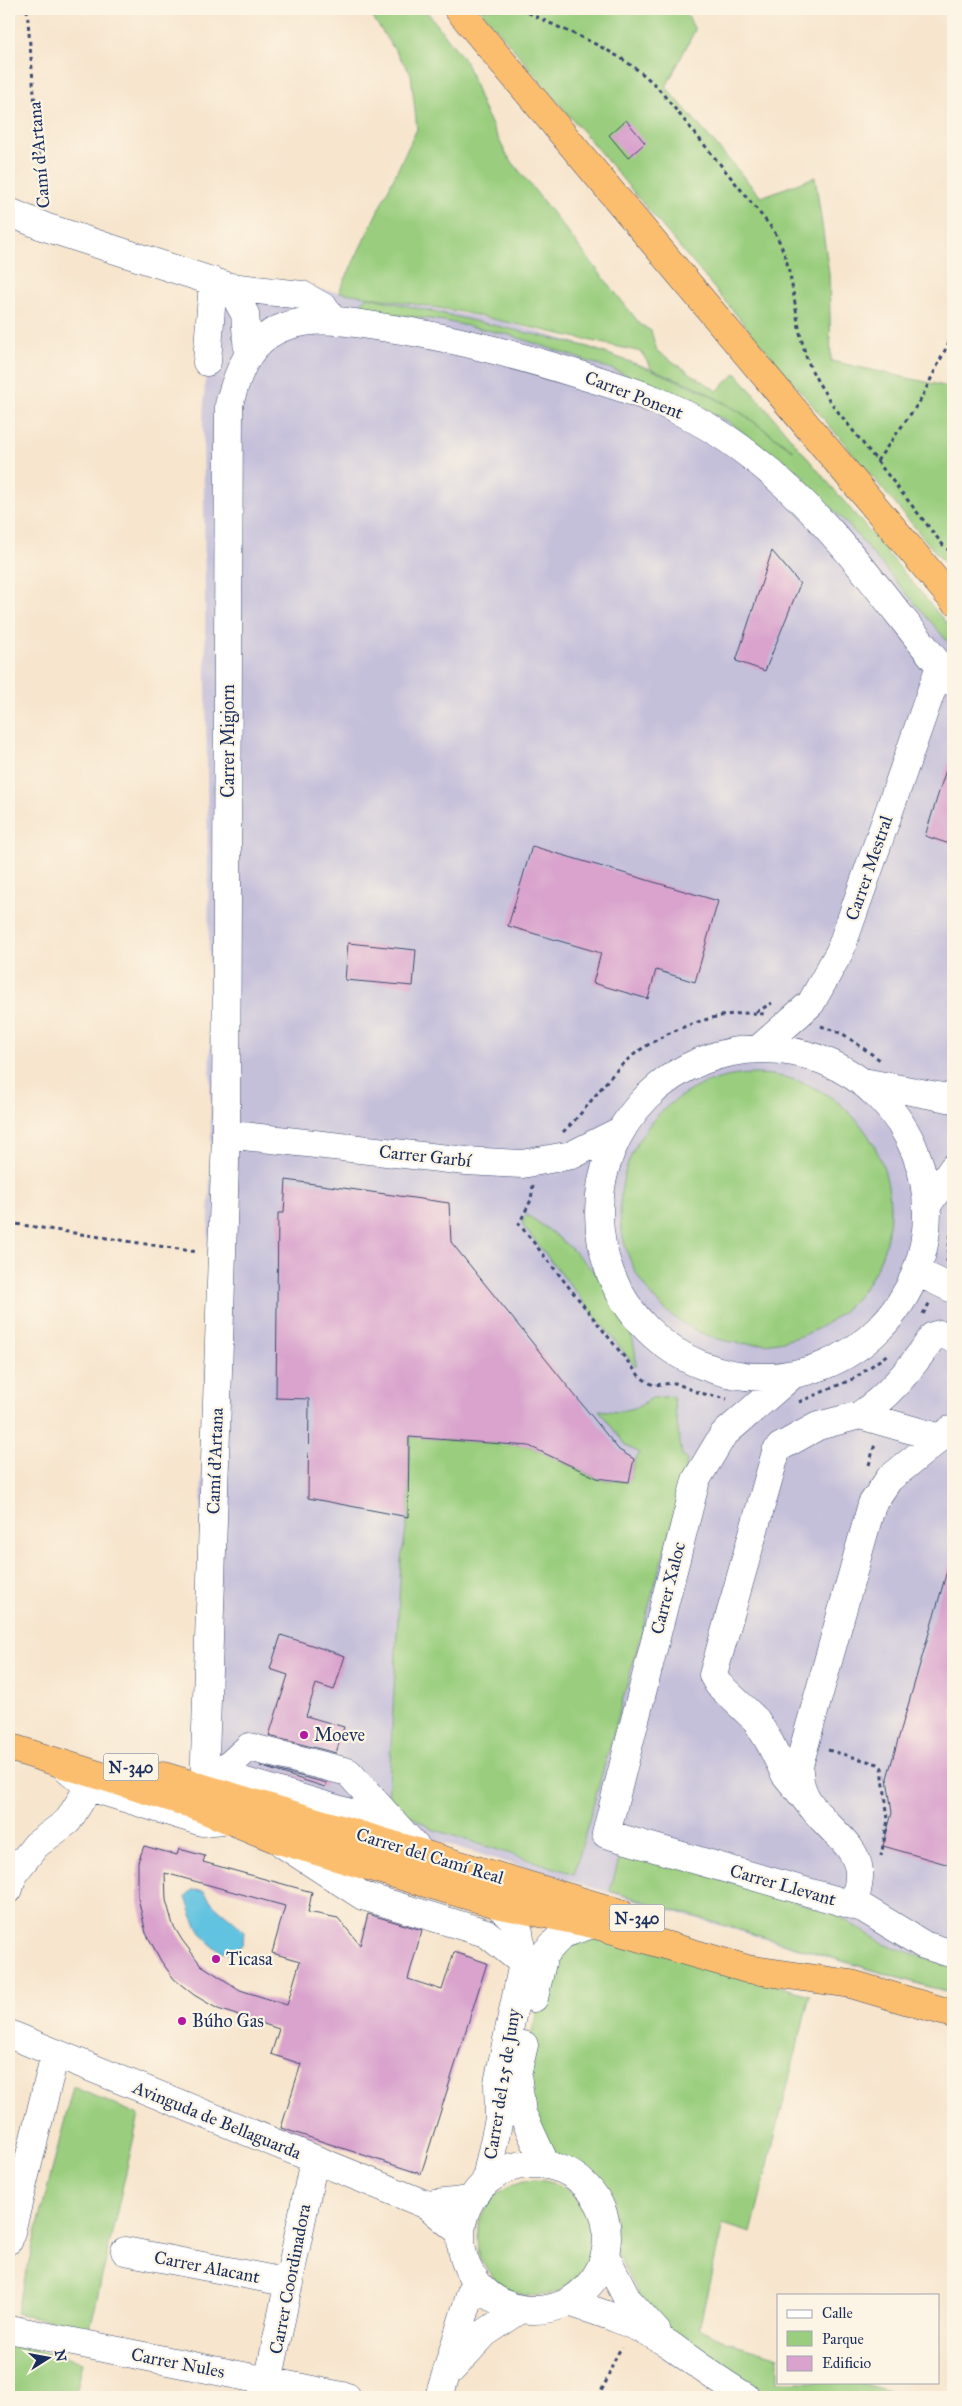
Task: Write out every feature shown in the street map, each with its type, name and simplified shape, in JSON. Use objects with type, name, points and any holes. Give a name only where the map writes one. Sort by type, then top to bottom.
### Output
[{"type":"highway","points":[[458,9],[953,600]]},
{"type":"highway","name":"Carrer del Camí Real","points":[[9,1731],[211,1781],[422,1854],[851,1984]]},
{"type":"highway","points":[[9,1747],[182,1801],[276,1839],[497,1904],[593,1924],[747,1969],[851,1984]]},
{"type":"highway","name":"N-340","points":[[851,1984],[953,2014]]},
{"type":"street","points":[[9,212],[45,227]]},
{"type":"street","name":"Camí d'Artana","points":[[45,227],[221,284],[302,295],[325,308],[332,320]]},
{"type":"street","points":[[221,284],[245,314],[248,353]]},
{"type":"street","points":[[207,362],[221,284]]},
{"type":"street","name":"Carrer Ponent","points":[[248,353],[264,338],[287,326],[332,320],[432,334],[518,355],[654,399],[696,420],[752,457],[816,514],[946,674]]},
{"type":"street","name":"Carrer Migjorn","points":[[226,1134],[229,405],[236,376],[248,353]]},
{"type":"street","name":"Carrer Mestral","points":[[761,1047],[811,1003],[840,951],[946,674]]},
{"type":"street","points":[[761,1047],[815,1056],[863,1082],[896,1116],[918,1158],[928,1204],[926,1239],[937,1281],[843,1358],[790,1377],[737,1377],[687,1360],[644,1329],[614,1285],[598,1234],[600,1181],[618,1132],[644,1097],[678,1070],[718,1053],[761,1047]]},
{"type":"street","points":[[863,1082],[953,1099]]},
{"type":"street","name":"Carrer Garbí","points":[[226,1134],[466,1161],[522,1164],[572,1156],[618,1132]]},
{"type":"street","name":"Camí d'Artana","points":[[211,1781],[226,1134]]},
{"type":"street","points":[[928,1204],[953,1168]]},
{"type":"street","points":[[860,1415],[899,1380],[934,1336],[940,1334],[953,1338]]},
{"type":"street","name":"Carrer Xaloc","points":[[606,1834],[696,1480],[724,1435],[790,1377]]},
{"type":"street","points":[[854,1906],[859,1876],[856,1860],[785,1774],[767,1737],[756,1720],[718,1684],[713,1675],[776,1452],[780,1447],[818,1426],[860,1415],[947,1432]]},
{"type":"street","points":[[811,1806],[801,1788],[799,1765],[872,1504],[889,1479],[947,1432]]},
{"type":"street","points":[[211,1781],[249,1747],[348,1772],[422,1854]]},
{"type":"street","points":[[62,1764],[89,1786],[202,1822],[231,1820]]},
{"type":"street","points":[[211,1781],[397,1827]]},
{"type":"street","points":[[9,1888],[13,1874],[36,1845],[68,1821],[89,1786]]},
{"type":"street","name":"Carrer Llevant","points":[[606,1834],[863,1908],[924,1945],[953,1954]]},
{"type":"street","points":[[276,1839],[363,1896],[486,1933],[523,1962]]},
{"type":"street","name":"Carrer del 25 de Juny","points":[[478,2192],[499,2119],[498,2083],[523,1962],[519,1932],[512,1918],[497,1904]]},
{"type":"street","name":"Carrer del 25 de Juny","points":[[546,2165],[522,2113],[517,2074],[544,1954],[563,1934],[593,1924]]},
{"type":"street","name":"Avinguda de Bellaguarda","points":[[9,2034],[427,2205],[461,2233]]},
{"type":"street","points":[[9,2240],[55,2054]]},
{"type":"street","name":"Carrer Coordinadora","points":[[267,2389],[314,2160]]},
{"type":"street","points":[[524,2164],[546,2165],[569,2172],[588,2187],[601,2207],[607,2231],[605,2255],[597,2274],[584,2290],[568,2302],[545,2309],[521,2309],[504,2303],[488,2293],[475,2279],[464,2258],[461,2233],[464,2216],[478,2192],[503,2171],[524,2164]]},
{"type":"street","name":"Avinguda de Bellaguarda","points":[[427,2205],[478,2192]]},
{"type":"street","name":"Carrer Alacant","points":[[125,2251],[290,2283]]},
{"type":"street","points":[[605,2255],[628,2300],[668,2344]]},
{"type":"street","points":[[444,2386],[475,2279]]},
{"type":"street","points":[[568,2302],[611,2316],[668,2344],[713,2378],[746,2397]]},
{"type":"street","points":[[444,2386],[485,2333],[521,2309]]},
{"type":"street","name":"Carrer Nules","points":[[9,2330],[267,2389],[347,2397]]},
{"type":"path","name":"Camí d'Artana","points":[[28,9],[45,227]]},
{"type":"path","points":[[521,9],[614,52],[642,71],[759,212],[775,233],[784,253],[791,275],[804,350],[816,379],[832,404],[943,545],[953,554]]},
{"type":"path","points":[[877,461],[920,402],[953,334]]},
{"type":"path","points":[[760,1403],[717,1397],[674,1383],[653,1385],[640,1377],[519,1224],[531,1200],[538,1162],[545,1148],[577,1119],[627,1061],[656,1042],[695,1023],[714,1018],[754,1013],[793,1018],[814,1023],[843,1034],[884,1063]]},
{"type":"path","points":[[920,1319],[947,1258],[953,1218]]},
{"type":"path","points":[[9,1223],[222,1256]]},
{"type":"path","points":[[796,1404],[854,1378],[892,1350]]},
{"type":"path","points":[[597,2397],[610,2374],[616,2355],[636,2328]]},
{"type":"shaded area","points":[[211,275],[368,296],[505,322],[587,346],[652,369],[699,389],[760,426],[788,446],[817,473],[953,630],[953,1995],[194,1769],[211,1135],[203,419]]},
{"type":"green space","points":[[367,9],[425,9],[466,62],[483,107],[506,154],[640,324],[651,331],[657,351],[717,391],[736,373],[953,631],[953,648],[851,528],[795,470],[726,420],[617,371],[510,335],[444,321],[367,311],[362,308],[362,302],[368,297],[585,346],[650,369],[698,389],[740,412],[699,388],[652,369],[641,352],[457,311],[339,292],[417,129],[411,74]]},
{"type":"green space","points":[[480,9],[680,9],[688,16],[695,30],[666,87],[761,197],[815,177],[829,273],[831,361],[953,388],[953,573]]},
{"type":"green space","points":[[742,1074],[768,1074],[794,1079],[807,1084],[830,1096],[851,1113],[868,1134],[880,1157],[888,1183],[890,1209],[888,1235],[880,1261],[868,1284],[851,1305],[830,1322],[794,1339],[768,1344],[742,1344],[716,1339],[691,1328],[669,1314],[650,1295],[636,1273],[625,1248],[620,1222],[620,1196],[625,1170],[636,1145],[650,1123],[669,1104],[691,1090],[716,1079]]},
{"type":"green space","points":[[527,1215],[564,1243],[600,1279],[615,1300],[626,1322],[634,1344],[636,1367],[523,1226],[523,1219]]},
{"type":"green space","points":[[673,1396],[682,1456],[687,1459],[682,1488],[574,1874],[432,1829],[388,1802],[401,1560],[408,1518],[410,1437],[529,1446],[598,1479],[629,1482],[635,1459],[640,1453],[626,1446],[599,1410],[616,1412],[638,1407],[652,1398]]},
{"type":"green space","points":[[622,1849],[835,1914],[884,1944],[953,1967],[953,1994],[610,1891]]},
{"type":"green space","points":[[593,1933],[810,1995],[751,2233],[723,2224],[699,2328],[725,2341],[777,2357],[777,2384],[866,2384],[908,2397],[764,2397],[753,2391],[649,2315],[615,2250],[615,2219],[603,2192],[583,2171],[550,2150],[542,2141],[524,2065],[538,2006],[562,1942]]},
{"type":"green space","points":[[73,2087],[139,2115],[90,2329],[16,2313]]},
{"type":"green space","points":[[535,2180],[557,2184],[576,2197],[589,2216],[593,2238],[589,2260],[576,2279],[557,2292],[535,2296],[513,2292],[494,2279],[481,2260],[477,2238],[481,2216],[494,2197],[513,2184]]},
{"type":"green space","points":[[9,2344],[83,2362],[75,2397],[9,2397]]},
{"type":"water","points":[[192,1890],[204,1891],[213,1904],[244,1932],[243,1943],[235,1953],[225,1952],[216,1948],[202,1935],[186,1897]]},
{"type":"building","points":[[626,120],[645,143],[628,158],[609,135]]},
{"type":"building","points":[[772,551],[800,584],[765,671],[736,661]]},
{"type":"building","points":[[950,757],[953,757],[953,845],[925,836]]},
{"type":"building","points":[[532,846],[718,901],[695,982],[656,970],[648,999],[593,983],[601,953],[508,926]]},
{"type":"building","points":[[348,943],[416,950],[413,986],[345,980]]},
{"type":"building","points":[[286,1180],[449,1203],[451,1242],[619,1450],[634,1459],[629,1482],[597,1478],[529,1446],[409,1437],[408,1517],[308,1498],[309,1399],[276,1398],[278,1213],[284,1213]]},
{"type":"building","points":[[949,1564],[953,1565],[953,1866],[883,1846],[892,1813],[887,1778]]},
{"type":"building","points":[[281,1635],[345,1656],[334,1690],[316,1684],[306,1716],[344,1727],[336,1753],[269,1736],[288,1675],[270,1669]]},
{"type":"building","points":[[260,1766],[327,1783],[325,1787]]},
{"type":"building","points":[[144,1846],[177,1855],[179,1849],[205,1856],[203,1862],[312,1892],[308,1912],[338,1918],[360,1945],[368,1914],[422,1930],[408,1979],[442,1990],[454,1952],[487,1963],[421,2174],[281,2128],[301,2064],[271,2054],[279,2029],[218,2009],[194,1995],[174,1979],[161,1961],[146,1933],[138,1898],[138,1862]],"holes":[[[165,1873],[285,1906],[272,1953],[300,1961],[287,2005],[240,1990],[201,1965],[173,1925],[166,1900]]]},
{"type":"place","name":"Moeve","points":[[304,1735]]},
{"type":"place","name":"Ticasa","points":[[216,1959]]},
{"type":"place","name":"Búho Gas","points":[[182,2021]]}]
